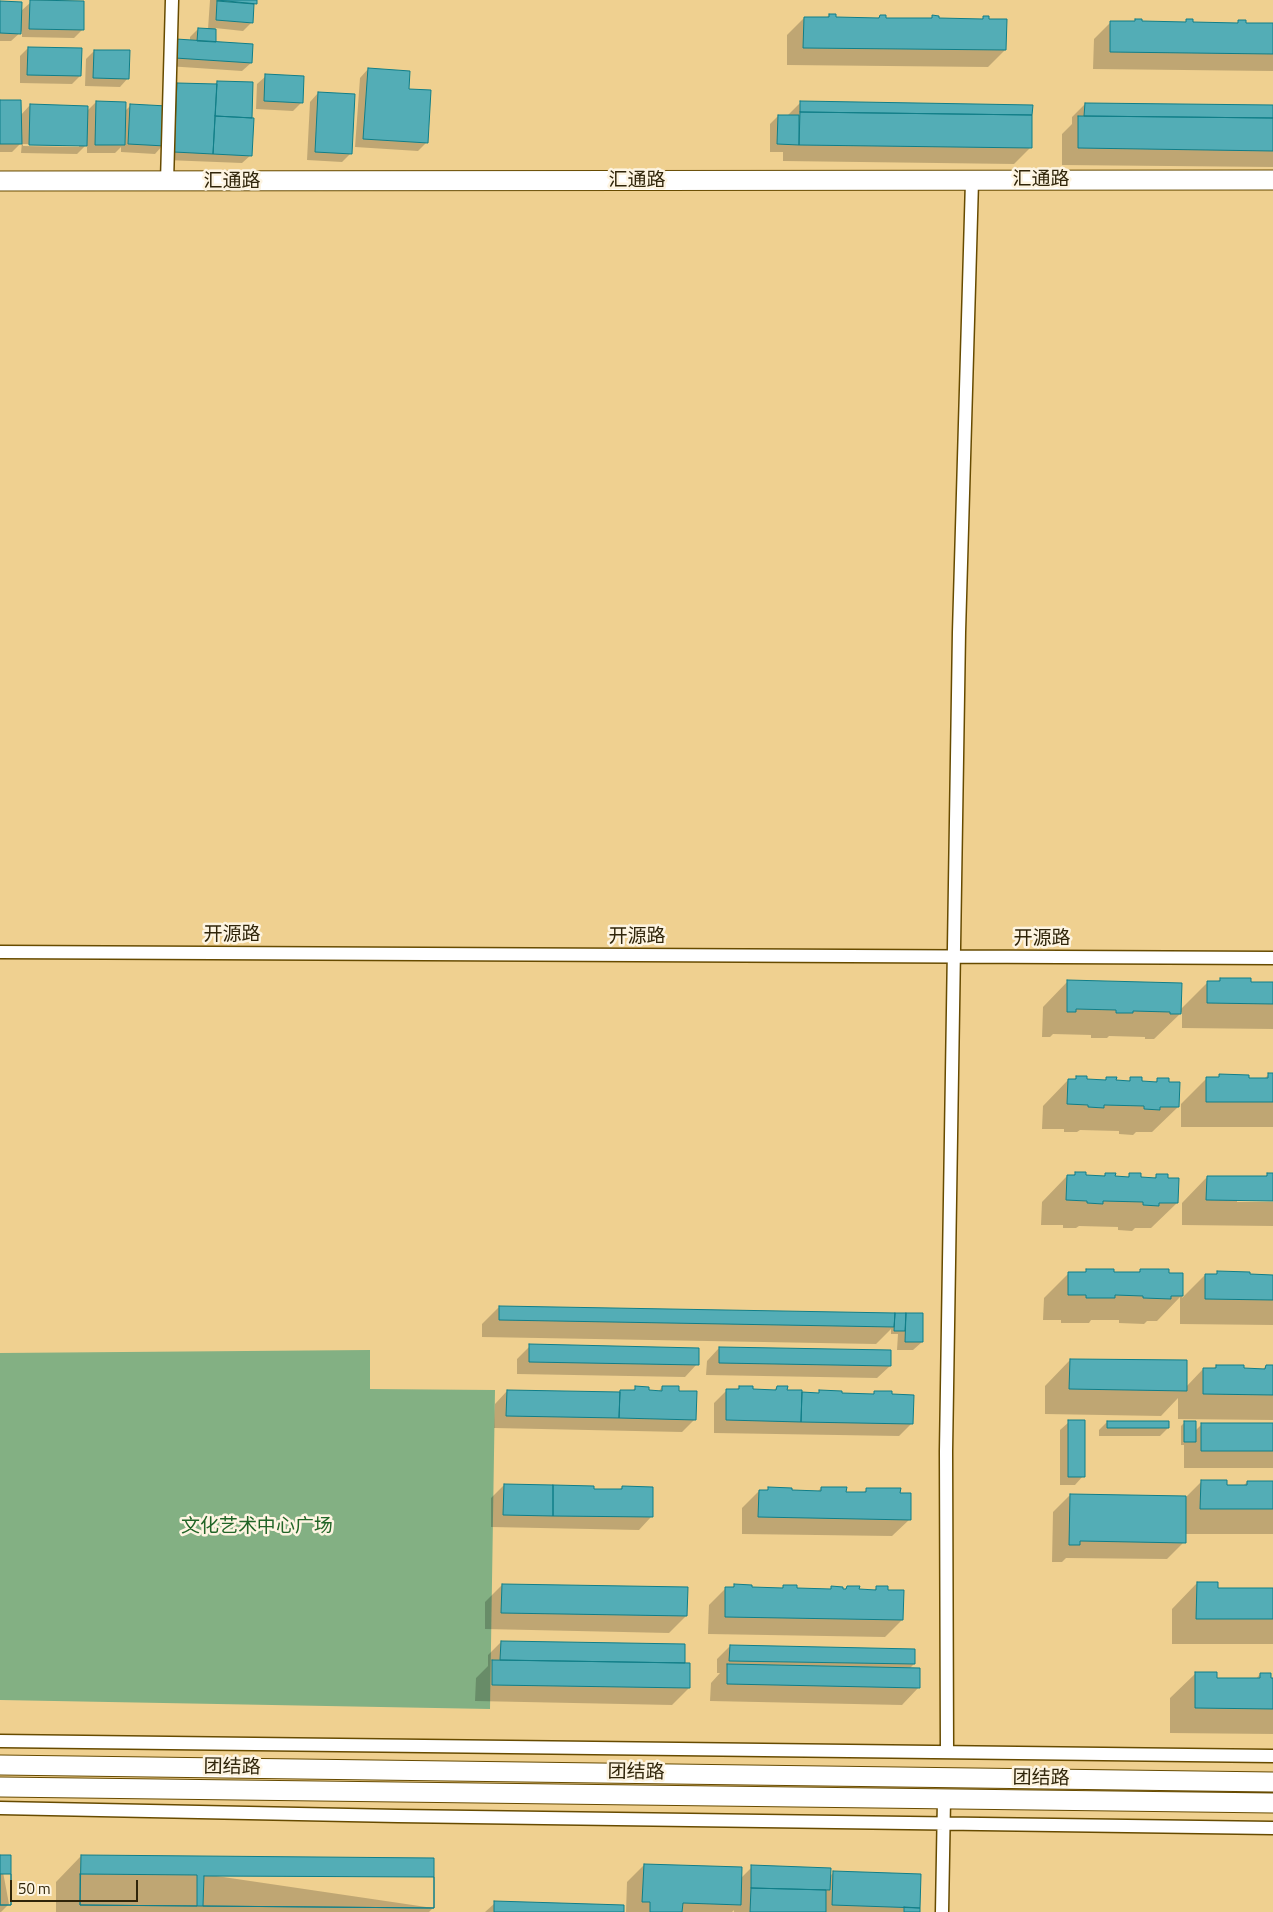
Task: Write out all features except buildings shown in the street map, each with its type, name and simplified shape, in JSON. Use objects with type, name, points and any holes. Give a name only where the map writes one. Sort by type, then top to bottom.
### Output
[{"type":"main road","name":"汇通路","points":[[0,181],[1273,180]]},
{"type":"main road","name":"团结路","points":[[0,1765],[1273,1782]]},
{"type":"main road","name":"团结路","points":[[0,1787],[1273,1803]]},
{"type":"street","points":[[167,182],[172,0]]},
{"type":"street","points":[[947,1752],[946,1451],[959,642],[972,181]]},
{"type":"street","name":"开源路","points":[[0,952],[1273,958]]},
{"type":"street","points":[[0,1741],[1273,1756]]},
{"type":"street","points":[[942,1912],[944,1799]]},
{"type":"street","points":[[0,1808],[398,1816],[1273,1828]]},
{"type":"green space","name":"文化艺术中心广场","points":[[370,1350],[370,1389],[495,1390],[490,1709],[0,1700],[0,1353]]}]
